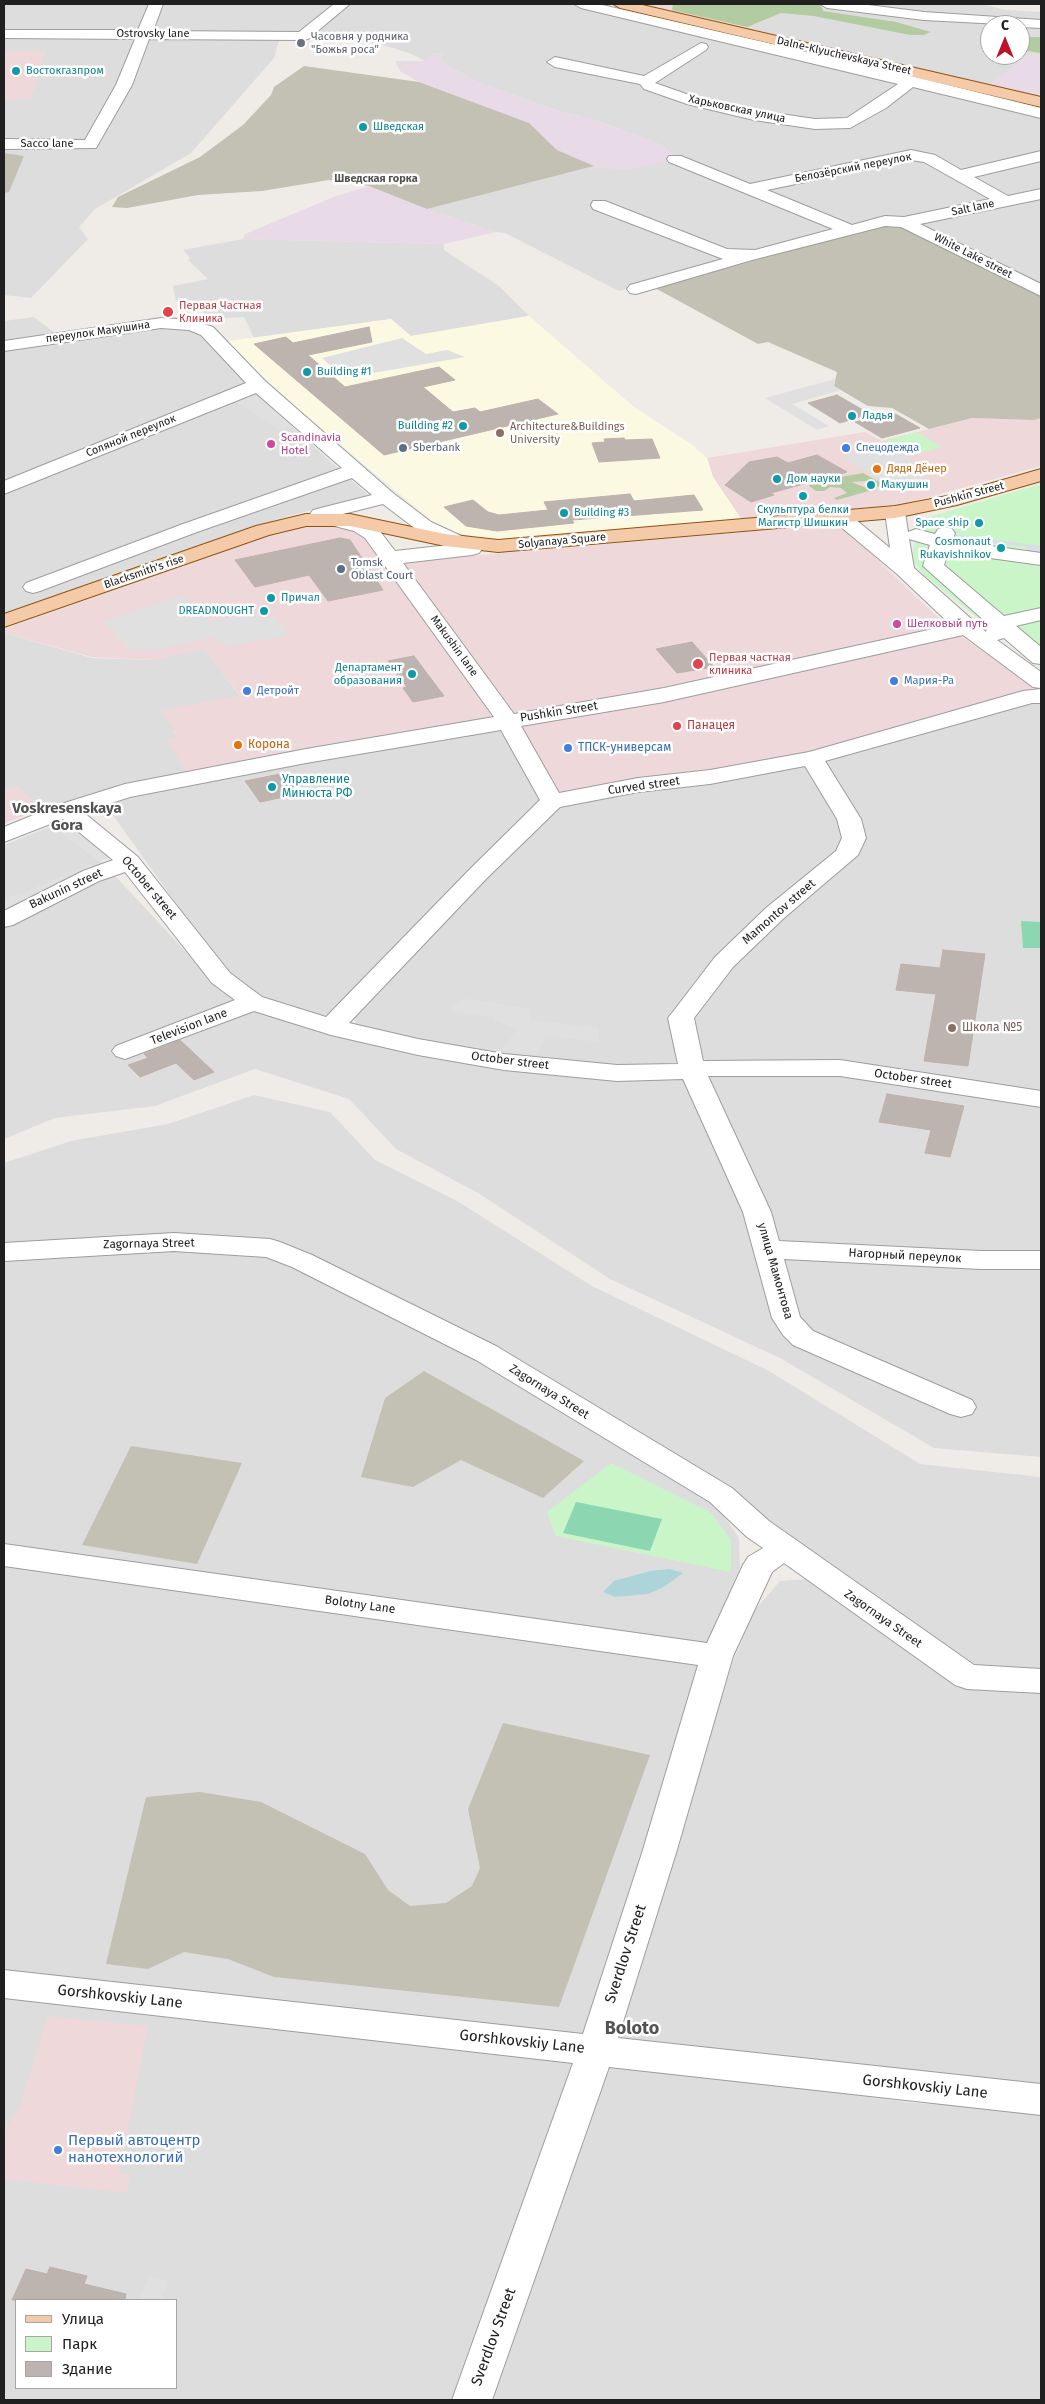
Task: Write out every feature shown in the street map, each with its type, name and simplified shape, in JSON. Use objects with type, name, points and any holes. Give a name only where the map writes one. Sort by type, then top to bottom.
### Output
[{"type":"main road","name":"Dalne-Klyuchevskaya Street","points":[[605,4],[647,11]]},
{"type":"main road","name":"Dalne-Klyuchevskaya Street","points":[[620,4],[1041,102]]},
{"type":"main road","points":[[629,4],[647,11]]},
{"type":"main road","name":"Pushkin Street","points":[[842,518],[895,512],[950,501],[1041,475]]},
{"type":"main road","name":"Solyanaya Square","points":[[285,524],[306,520],[330,519],[370,523],[461,543],[498,546],[842,518]]},
{"type":"main road","name":"Blacksmith's rise","points":[[4,622],[285,524]]},
{"type":"street","points":[[143,34],[156,4]]},
{"type":"street","name":"Ostrovsky lane","points":[[4,34],[303,36],[343,4]]},
{"type":"street","points":[[581,4],[1041,113]]},
{"type":"street","points":[[827,4],[947,10],[1041,24]]},
{"type":"street","name":"Sacco lane","points":[[4,144],[90,144],[124,85],[143,34]]},
{"type":"street","points":[[646,82],[702,47]]},
{"type":"street","name":"Харьковская улица","points":[[555,62],[646,82],[649,86],[687,99],[754,114],[824,124],[850,123],[880,105],[912,81]]},
{"type":"street","name":"Белозёрский переулок","points":[[749,189],[911,155],[929,158],[1005,201]]},
{"type":"street","points":[[959,175],[1041,156]]},
{"type":"street","points":[[675,159],[850,230]]},
{"type":"street","name":"Salt lane","points":[[636,289],[754,255],[885,221],[904,222],[1041,194]]},
{"type":"street","points":[[599,205],[724,254],[754,255]]},
{"type":"street","name":"White Lake street","points":[[904,222],[1037,289]]},
{"type":"street","points":[[4,346],[162,323],[192,325],[207,331],[258,385],[386,497],[424,526],[461,543]]},
{"type":"street","name":"Соляной переулок","points":[[4,488],[258,385]]},
{"type":"street","points":[[33,587],[190,528],[356,470]]},
{"type":"street","points":[[285,524],[386,497]]},
{"type":"street","points":[[895,512],[904,570]]},
{"type":"street","points":[[842,518],[904,570],[967,628],[1041,682]]},
{"type":"street","name":"Makushin lane","points":[[330,519],[361,526],[372,534],[499,707],[505,721],[552,801]]},
{"type":"street","points":[[1036,553],[967,543],[944,537],[933,566],[996,625],[1041,658]]},
{"type":"street","points":[[389,558],[498,546]]},
{"type":"street","points":[[996,625],[1033,611]]},
{"type":"street","name":"Pushkin Street","points":[[4,835],[66,810],[133,790],[306,756],[664,695],[967,628]]},
{"type":"street","name":"Curved street","points":[[552,801],[638,785],[710,778],[812,758],[1031,696],[1041,696]]},
{"type":"street","name":"Mamontov street","points":[[692,1070],[682,1018],[724,962],[775,913],[846,855],[854,838],[849,819],[812,758]]},
{"type":"street","points":[[331,1027],[478,874],[552,801]]},
{"type":"street","name":"October street","points":[[66,810],[130,862],[221,978],[254,1002],[331,1027],[418,1047],[504,1062],[617,1073],[663,1073],[715,1068],[840,1068],[1041,1099]]},
{"type":"street","name":"Bakunin street","points":[[4,920],[91,876],[130,862]]},
{"type":"street","name":"Television lane","points":[[125,1051],[254,1002]]},
{"type":"street","name":"улица Мамонтова","points":[[692,1070],[757,1212],[769,1249],[786,1318],[803,1338],[961,1407]]},
{"type":"street","name":"Zagornaya Street","points":[[4,1252],[174,1242],[270,1248],[302,1261],[486,1353],[721,1495],[758,1528],[785,1548],[856,1600],[967,1676],[1041,1681]]},
{"type":"street","name":"Нагорный переулок","points":[[769,1249],[981,1260],[1041,1260]]},
{"type":"street","name":"Sverdlov Street","points":[[472,2400],[596,2050],[659,1853],[717,1656],[759,1565],[785,1548]]},
{"type":"street","name":"Bolotny Lane","points":[[4,1555],[717,1656]]},
{"type":"street","name":"Gorshkovskiy Lane","points":[[4,1984],[1041,2100]]},
{"type":"shaded area","points":[[4,4],[152,4],[140,29],[135,32],[4,32]]},
{"type":"shaded area","points":[[164,4],[339,4],[307,30],[292,35],[153,30],[152,28]]},
{"type":"shaded area","points":[[347,4],[592,4],[1041,107],[1041,191],[1006,198],[918,154],[753,186],[678,158],[661,145],[630,133],[592,119],[558,111],[475,81],[440,61],[443,54],[434,53],[425,61],[409,53],[376,43],[318,34],[315,30]]},
{"type":"shaded area","points":[[639,4],[780,4],[741,29]]},
{"type":"shaded area","points":[[780,4],[982,4],[1005,10],[1041,12],[1041,56],[1030,55],[1030,15],[980,15],[980,65],[1016,65],[989,85],[741,29]]},
{"type":"shaded area","points":[[4,36],[127,37],[136,40],[121,85],[87,142],[4,142],[4,99],[30,99],[45,51],[4,51]]},
{"type":"shaded area","points":[[280,37],[274,58],[191,153],[95,209],[79,227],[88,239],[31,298],[4,295],[4,146],[93,147],[147,39]]},
{"type":"shaded area","points":[[4,51],[45,51],[30,99],[4,99]]},
{"type":"shaded area","points":[[434,53],[443,54],[440,61],[475,81],[558,111],[592,119],[630,133],[661,145],[678,158],[630,170],[597,168],[557,150],[529,123],[419,82],[400,71],[395,61],[424,61]]},
{"type":"shaded area","points":[[1030,55],[1041,56],[1041,96],[989,85],[1016,65],[1030,65]]},
{"type":"shaded area","points":[[304,66],[419,82],[529,123],[557,150],[594,166],[427,209],[369,186],[329,180],[262,191],[198,195],[127,208],[112,207],[118,197],[200,157],[243,125],[271,95],[274,87]]},
{"type":"shaded area","points":[[4,153],[24,156],[9,192],[4,193]]},
{"type":"shaded area","points":[[917,157],[999,200],[894,218],[619,291],[505,233],[496,232],[427,209],[594,166],[597,168],[671,160],[753,191]]},
{"type":"shaded area","points":[[369,186],[427,209],[496,232],[444,244],[243,239],[245,234],[336,196]]},
{"type":"shaded area","points":[[1041,198],[1040,287],[913,224]]},
{"type":"shaded area","points":[[885,224],[902,224],[1041,294],[1041,418],[1034,420],[972,418],[929,429],[892,408],[868,406],[834,386],[837,372],[768,342],[758,344],[655,288]]},
{"type":"shaded area","points":[[243,239],[444,244],[444,250],[499,286],[529,316],[411,336],[391,319],[254,338],[244,317],[210,319],[194,302],[176,301],[173,286],[208,279],[188,260],[190,258],[183,250]]},
{"type":"shaded area","name":"Architecture&Buildings University","points":[[529,316],[634,407],[691,444],[707,458],[713,477],[742,520],[514,540],[473,537],[453,532],[432,521],[314,423],[234,350],[228,341],[391,319],[411,336]]},
{"type":"shaded area","points":[[34,317],[67,342],[160,326],[187,327],[201,332],[250,389],[368,495],[278,519],[4,613],[4,321]]},
{"type":"shaded area","points":[[402,338],[426,354],[447,350],[465,357],[344,378],[322,358]]},
{"type":"shaded area","points":[[835,379],[834,386],[841,390],[792,404],[829,426],[817,430],[765,398]]},
{"type":"shaded area","points":[[256,394],[292,426],[278,430],[236,401]]},
{"type":"shaded area","points":[[972,418],[1034,420],[1041,418],[1041,466],[904,504],[742,520],[713,477],[707,458],[865,432],[882,441]]},
{"type":"shaded area","points":[[883,444],[934,474],[891,487],[842,456]]},
{"type":"shaded area","points":[[833,524],[843,527],[947,626],[659,690],[513,714],[402,562]]},
{"type":"shaded area","points":[[308,525],[344,526],[364,535],[495,716],[187,773],[167,740],[178,738],[161,710],[241,696],[204,649],[154,660],[92,657],[4,633],[4,629],[272,534]]},
{"type":"shaded area","points":[[917,532],[938,532],[1041,546],[1041,561],[931,546]],"holes":[[[975,541],[1027,547],[1024,555],[972,548]]]},
{"type":"shaded area","points":[[180,596],[197,604],[210,621],[259,613],[263,618],[274,617],[289,636],[226,646],[213,637],[159,649],[130,650],[103,621]]},
{"type":"shaded area","points":[[4,633],[92,658],[151,660],[204,648],[241,697],[173,731],[178,738],[168,740],[187,773],[118,786],[40,809],[18,787],[4,791]]},
{"type":"shaded area","points":[[961,636],[1033,686],[1029,692],[808,755],[711,774],[558,794],[514,726],[671,700]]},
{"type":"shaded area","points":[[1036,700],[1041,701],[1041,1093],[991,1084],[715,1062],[697,1057],[687,1019],[729,963],[850,856],[820,760]]},
{"type":"shaded area","points":[[499,728],[541,801],[336,1014],[314,1015],[262,1000],[228,976],[110,811],[114,803],[131,798],[308,761]]},
{"type":"shaded area","points":[[808,761],[849,838],[676,1018],[680,1061],[662,1068],[507,1058],[419,1041],[356,1025],[353,1013],[553,810],[573,801]]},
{"type":"shaded area","points":[[18,787],[40,809],[4,824],[4,791]]},
{"type":"shaded area","points":[[71,826],[112,857],[100,861],[59,831]]},
{"type":"shaded area","points":[[49,827],[54,827],[104,864],[213,981],[414,1052],[718,1074],[840,1073],[1041,1105],[1041,1457],[934,1448],[780,1358],[610,1279],[478,1193],[396,1149],[349,1099],[255,1069],[155,1106],[55,1118],[4,1139],[4,845]]},
{"type":"shaded area","points":[[91,864],[99,868],[4,913],[4,900]]},
{"type":"shaded area","points":[[470,999],[529,1009],[531,1020],[599,1028],[598,1042],[546,1035],[537,1054],[502,1051],[517,1028],[494,1021],[495,1018],[455,1012],[451,1008],[460,1000]]},
{"type":"shaded area","points":[[254,1095],[330,1112],[375,1160],[457,1201],[592,1286],[769,1371],[920,1464],[1041,1477],[1041,1674],[970,1669],[792,1544],[306,1257],[68,1240],[4,1246],[4,1163],[71,1141],[168,1124]]},
{"type":"shaded area","points":[[172,1249],[264,1255],[296,1268],[477,1359],[609,1441],[715,1503],[739,1538],[740,1568],[705,1648],[4,1547],[4,1259]]},
{"type":"shaded area","points":[[424,1371],[584,1461],[543,1498],[461,1460],[413,1487],[361,1477],[385,1398]]},
{"type":"shaded area","points":[[131,1446],[242,1463],[197,1564],[82,1545]]},
{"type":"shaded area","points":[[4,1565],[704,1663],[585,2039],[4,1974]]},
{"type":"shaded area","points":[[807,1579],[964,1684],[1041,1689],[1041,2093],[917,2085],[611,2044],[733,1661],[754,1611],[780,1581]]},
{"type":"shaded area","points":[[503,1723],[650,1755],[559,2007],[274,1977],[228,1959],[184,1952],[148,1969],[106,1964],[146,1797],[200,1792],[261,1802],[365,1854],[388,1890],[410,1906],[446,1903],[472,1886],[480,1868],[468,1809]]},
{"type":"shaded area","points":[[4,1993],[581,2057],[455,2400],[4,2400]]},
{"type":"shaded area","points":[[48,2016],[148,2026],[119,2173],[130,2174],[127,2193],[4,2179],[4,2133],[21,2103]]},
{"type":"shaded area","points":[[606,2060],[914,2103],[1041,2111],[1041,2400],[486,2400]]},
{"type":"shaded area","points":[[149,2276],[169,2281],[161,2299],[139,2299]]},
{"type":"green space","points":[[673,4],[821,5],[823,11],[896,22],[931,32],[924,35],[910,35],[814,16],[781,13],[747,27],[672,10]]},
{"type":"green space","points":[[1030,37],[1041,37],[1041,53],[1030,51]]},
{"type":"green space","points":[[916,432],[942,447],[910,456],[884,441]]},
{"type":"green space","points":[[863,473],[887,486],[881,488],[867,481],[851,482],[872,490],[837,500],[834,498],[847,493],[841,488],[830,487],[824,491],[816,491],[809,486],[813,482]]},
{"type":"green space","points":[[1041,484],[1041,669],[925,576],[914,562],[913,553],[915,539],[925,518]]},
{"type":"green space","points":[[1021,921],[1041,922],[1041,948],[1023,948]]},
{"type":"green space","points":[[611,1463],[711,1513],[731,1540],[731,1572],[556,1536],[547,1512]]},
{"type":"green space","points":[[576,1502],[662,1519],[650,1551],[563,1533]]},
{"type":"water","points":[[670,1569],[683,1573],[662,1588],[648,1594],[615,1597],[603,1592],[614,1581],[650,1571]]},
{"type":"building","points":[[369,327],[372,342],[308,355],[345,387],[439,367],[455,380],[423,387],[453,412],[475,408],[480,412],[538,399],[558,414],[384,455],[254,344],[286,337],[293,343]]},
{"type":"building","points":[[837,395],[870,414],[840,423],[808,403]]},
{"type":"building","points":[[892,412],[920,428],[882,438],[855,422]]},
{"type":"building","points":[[624,438],[625,440],[652,439],[660,458],[599,462],[592,443],[605,442],[604,439]]},
{"type":"building","name":"Дом науки","points":[[817,455],[847,472],[771,493],[774,495],[751,502],[725,485],[749,462],[777,457],[788,463]]},
{"type":"building","name":"Building #3","points":[[630,494],[634,501],[694,495],[703,510],[572,520],[574,523],[497,531],[466,526],[444,507],[473,500],[488,512],[499,515],[548,510],[544,502]]},
{"type":"building","name":"Tomsk Oblast Court","points":[[340,538],[350,540],[383,590],[328,601],[309,575],[255,587],[235,560]]},
{"type":"building","name":"Первая частная клиника","points":[[692,642],[714,667],[677,673],[656,649]]},
{"type":"building","name":"Департамент образования","points":[[414,656],[444,696],[413,702],[403,688],[407,687],[388,661]]},
{"type":"building","name":"Управление Минюста РФ","points":[[285,773],[299,794],[260,802],[245,781]]},
{"type":"building","name":"Школа №5","points":[[943,950],[985,954],[968,1066],[924,1061],[936,994],[896,990],[901,964],[940,968]]},
{"type":"building","points":[[180,1040],[214,1072],[194,1080],[176,1063],[140,1077],[128,1065],[148,1058],[144,1054]]},
{"type":"building","points":[[887,1094],[964,1106],[950,1157],[925,1153],[931,1130],[879,1122]]},
{"type":"building","points":[[50,2267],[87,2276],[84,2284],[126,2294],[125,2299],[12,2300],[26,2269],[47,2274]]},
{"type":"place","name":"Часовня у родника \"Божья роса\"","points":[[301,43]]},
{"type":"place","name":"Востокгазпром","points":[[16,71]]},
{"type":"place","name":"Шведская","points":[[363,127]]},
{"type":"place","name":"Первая Частная Клиника","points":[[168,312]]},
{"type":"place","name":"Building #1","points":[[307,372]]},
{"type":"place","name":"Ладья","points":[[852,416]]},
{"type":"place","name":"Building #2","points":[[463,426]]},
{"type":"place","name":"Architecture&Buildings University","points":[[500,433]]},
{"type":"place","name":"Scandinavia Hotel","points":[[271,444]]},
{"type":"place","name":"Sberbank","points":[[403,448]]},
{"type":"place","name":"Спецодежда","points":[[846,448]]},
{"type":"place","name":"Дядя Дёнер","points":[[877,469]]},
{"type":"place","name":"Дом науки","points":[[777,479]]},
{"type":"place","name":"Макушин","points":[[871,485]]},
{"type":"place","name":"Скульптура белки Магистр Шишкин","points":[[803,496]]},
{"type":"place","name":"Building #3","points":[[564,513]]},
{"type":"place","name":"Space ship","points":[[979,523]]},
{"type":"place","name":"Cosmonaut Rukavishnikov","points":[[1001,548]]},
{"type":"place","name":"Tomsk Oblast Court","points":[[341,569]]},
{"type":"place","name":"Причал","points":[[271,598]]},
{"type":"place","name":"DREADNOUGHT","points":[[264,611]]},
{"type":"place","name":"Шелковый путь","points":[[897,624]]},
{"type":"place","name":"Первая частная клиника","points":[[698,664]]},
{"type":"place","name":"Департамент образования","points":[[412,674]]},
{"type":"place","name":"Мария-Ра","points":[[894,681]]},
{"type":"place","name":"Детройт","points":[[247,691]]},
{"type":"place","name":"Панацея","points":[[677,726]]},
{"type":"place","name":"Корона","points":[[238,745]]},
{"type":"place","name":"ТПСК-универсам","points":[[568,748]]},
{"type":"place","name":"Управление Минюста РФ","points":[[272,787]]},
{"type":"place","name":"Школа №5","points":[[952,1028]]},
{"type":"place","name":"Первый автоцентр нанотехнологий","points":[[58,2150]]},
{"type":"district","name":"Шведская горка","points":[[376,179]]},
{"type":"district","name":"Voskresenskaya Gora","points":[[67,818]]},
{"type":"district","name":"Boloto","points":[[632,2029]]}]
